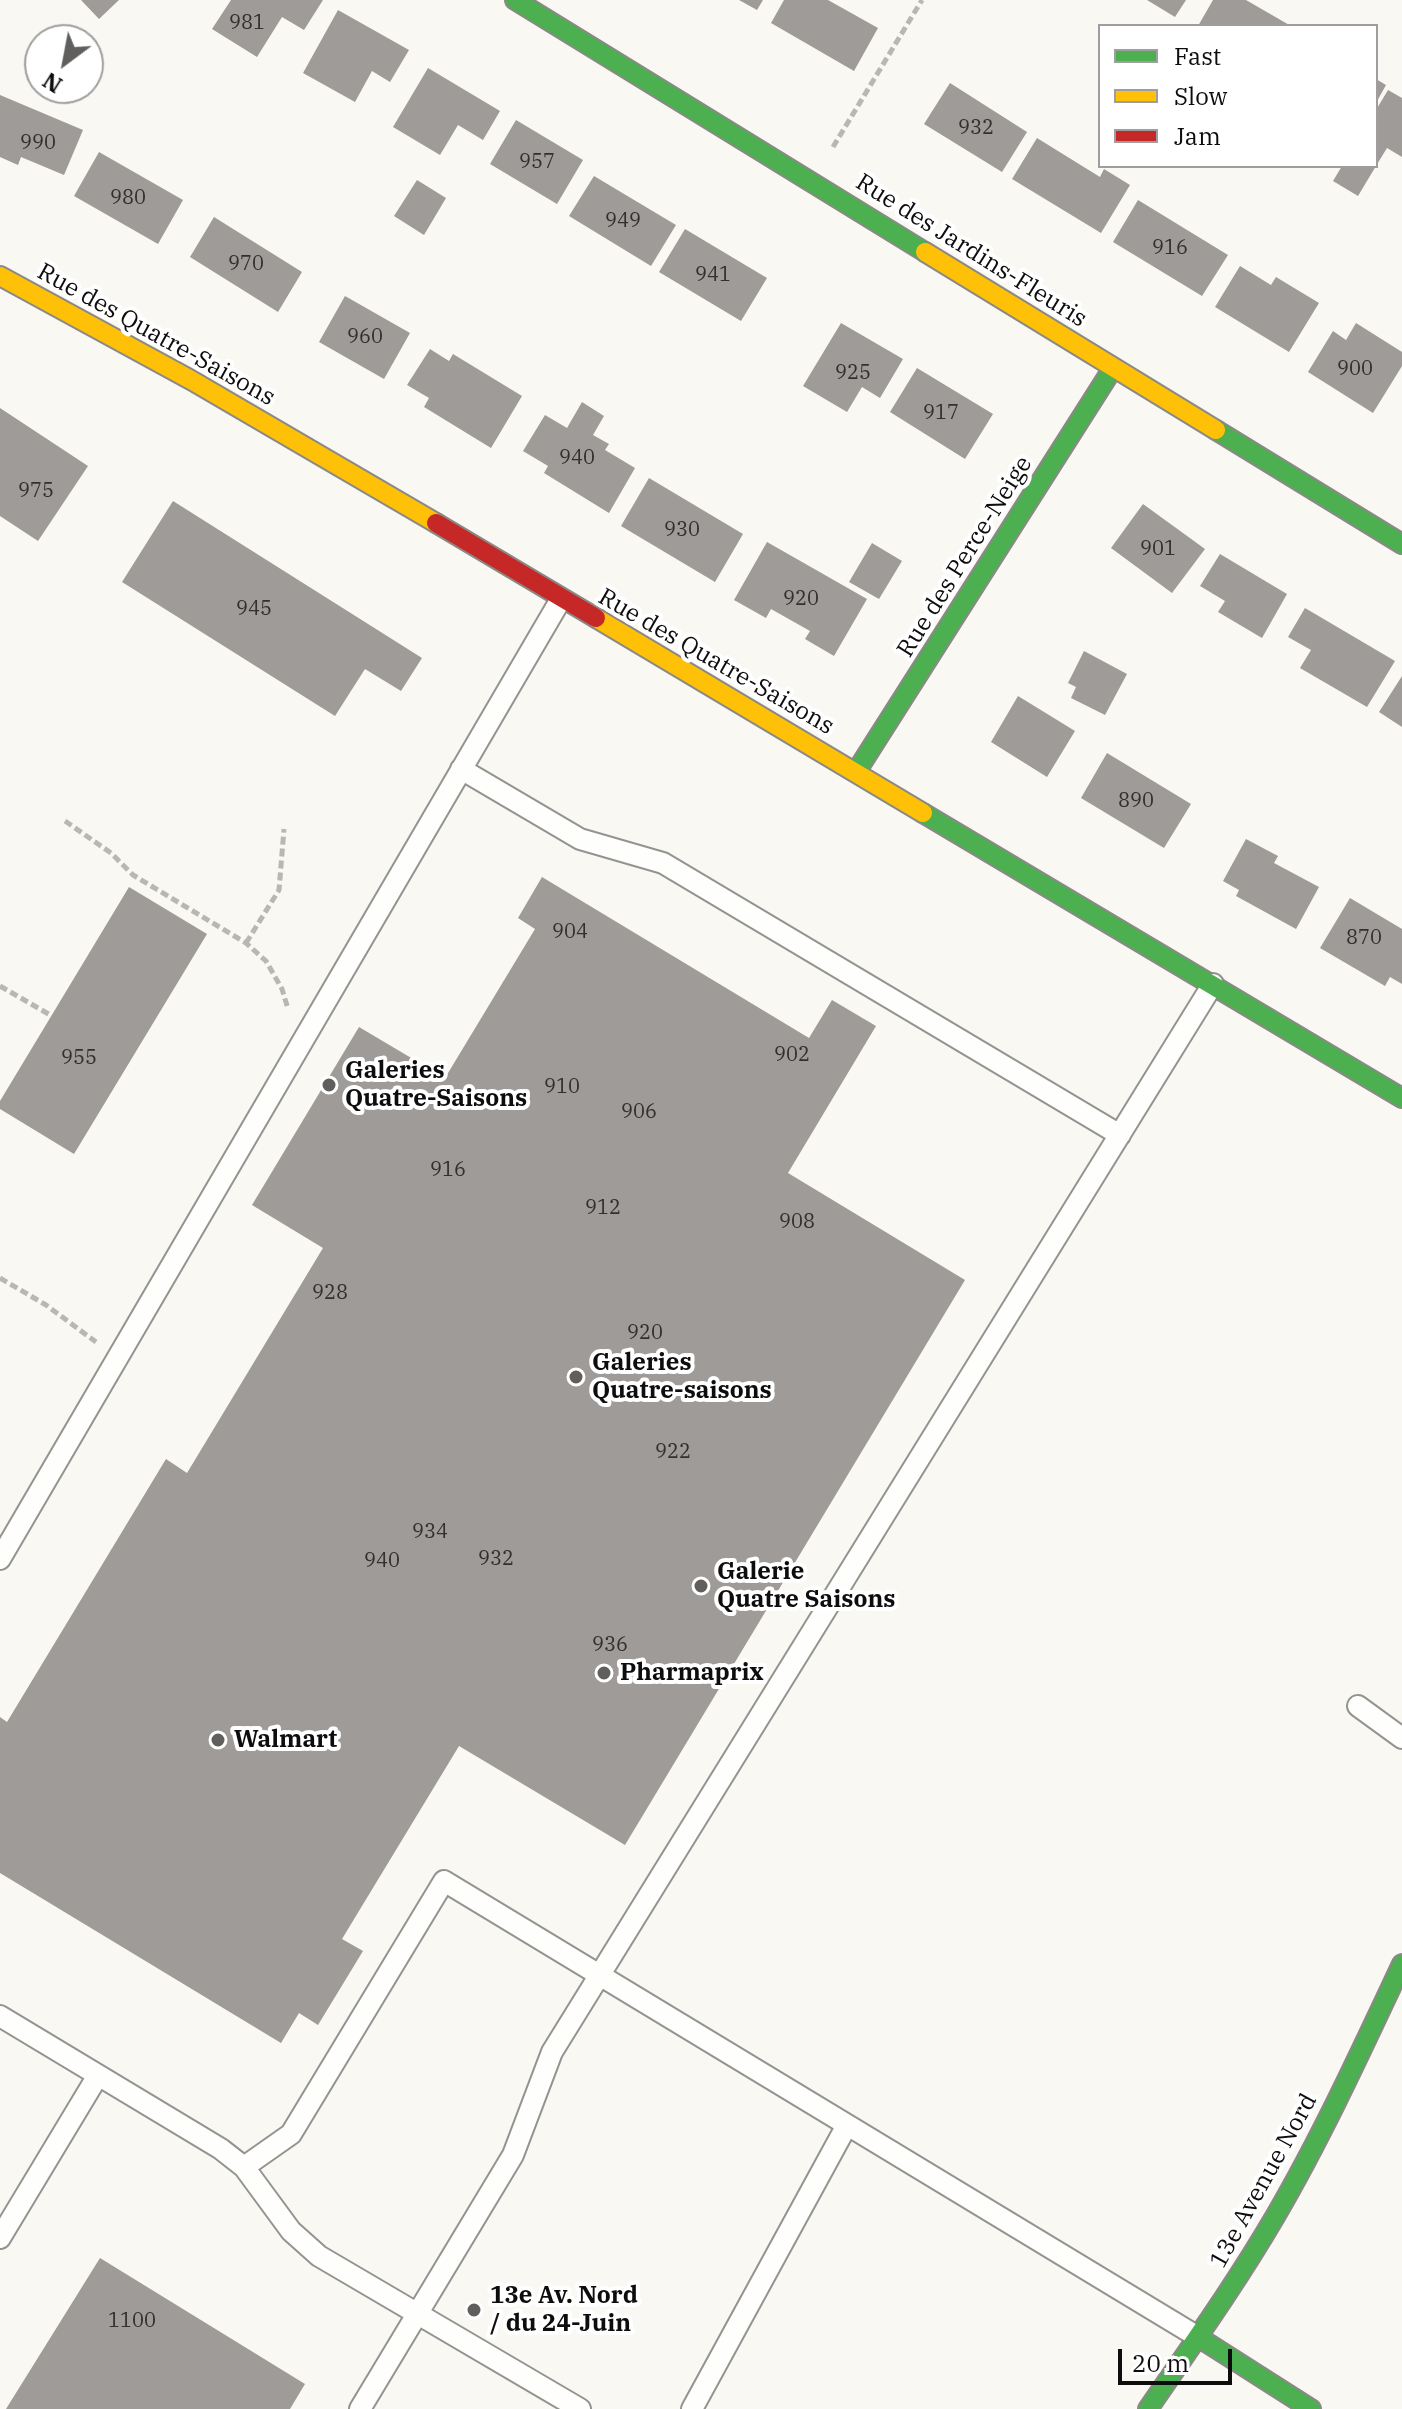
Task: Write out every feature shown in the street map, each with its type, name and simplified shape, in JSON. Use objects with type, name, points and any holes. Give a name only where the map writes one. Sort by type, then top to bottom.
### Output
[{"type":"street","name":"Rue des Jardins-Fleuris","points":[[515,0],[1402,544]]},
{"type":"street","name":"Rue des Quatre-Saisons","points":[[0,276],[191,380],[1402,1098]]},
{"type":"street","name":"Rue des Perce-Neige","points":[[856,772],[1113,368]]},
{"type":"street","name":"13e Avenue Nord","points":[[1148,2409],[1276,2215],[1342,2091],[1402,1964]]},
{"type":"street","points":[[1198,2337],[1311,2409]]},
{"type":"lane","points":[[0,1559],[561,599]]},
{"type":"lane","points":[[461,769],[580,839],[663,863],[1120,1135]]},
{"type":"lane","points":[[360,2409],[513,2155],[552,2052],[1213,984]]},
{"type":"lane","points":[[1358,1706],[1402,1738]]},
{"type":"lane","points":[[244,2167],[291,2134],[444,1881],[1198,2337]]},
{"type":"lane","points":[[0,2016],[221,2149],[244,2167],[291,2231],[319,2256],[580,2409]]},
{"type":"lane","points":[[0,2238],[97,2077]]},
{"type":"lane","points":[[692,2409],[847,2125]]},
{"type":"path","points":[[813,181],[922,0]]},
{"type":"path","points":[[65,821],[111,853],[133,875],[246,943],[266,961],[282,989],[299,1047]]},
{"type":"path","points":[[246,943],[279,890],[284,829]]},
{"type":"path","points":[[0,986],[52,1016]]},
{"type":"path","points":[[0,1278],[46,1305],[118,1357]]},
{"type":"building","points":[[81,0],[119,0],[99,19]]},
{"type":"building","points":[[231,0],[323,0],[304,30],[282,17],[257,57],[212,29]]},
{"type":"building","points":[[739,0],[763,0],[757,10]]},
{"type":"building","points":[[784,0],[828,0],[878,28],[854,71],[771,23]]},
{"type":"building","points":[[1147,0],[1186,0],[1175,17]]},
{"type":"building","points":[[1213,0],[1246,0],[1288,24],[1199,24]]},
{"type":"building","points":[[338,10],[409,50],[390,82],[372,71],[355,102],[303,73]]},
{"type":"building","points":[[428,68],[500,111],[483,140],[458,125],[440,155],[393,127]]},
{"type":"building","points":[[1378,80],[1386,85],[1378,99]]},
{"type":"building","points":[[950,83],[1027,132],[1002,172],[924,124]]},
{"type":"building","points":[[1388,90],[1402,98],[1402,157],[1387,148],[1378,163],[1378,107]]},
{"type":"building","points":[[0,95],[83,130],[64,175],[21,157],[18,165],[0,157]]},
{"type":"building","points":[[516,120],[583,160],[557,204],[490,164]]},
{"type":"building","points":[[1037,138],[1100,177],[1104,169],[1130,185],[1101,233],[1012,179]]},
{"type":"building","points":[[99,152],[183,200],[158,244],[74,196]]},
{"type":"building","points":[[1341,168],[1375,168],[1358,196],[1333,181]]},
{"type":"building","points":[[594,176],[676,225],[651,266],[569,216]]},
{"type":"building","points":[[417,180],[446,198],[424,235],[394,216]]},
{"type":"building","points":[[1138,200],[1228,255],[1202,296],[1113,242]]},
{"type":"building","points":[[214,217],[302,272],[278,312],[190,257]]},
{"type":"building","points":[[685,229],[767,278],[741,321],[659,272]]},
{"type":"building","points":[[1240,266],[1271,285],[1276,277],[1319,303],[1289,352],[1215,307]]},
{"type":"building","points":[[345,296],[410,333],[384,379],[319,342]]},
{"type":"building","points":[[841,323],[903,359],[880,398],[862,387],[847,412],[803,386]]},
{"type":"building","points":[[1356,323],[1402,352],[1402,366],[1373,413],[1308,372],[1333,331],[1346,340]]},
{"type":"building","points":[[430,349],[449,361],[453,354],[522,396],[491,448],[424,407],[429,398],[407,385]]},
{"type":"building","points":[[917,368],[993,414],[965,459],[890,412]]},
{"type":"building","points":[[582,402],[604,416],[593,435],[609,444],[605,450],[635,468],[609,513],[544,473],[548,466],[523,451],[545,415],[567,428]]},
{"type":"building","points":[[0,408],[88,466],[38,541],[0,516]]},
{"type":"building","points":[[649,478],[743,534],[715,582],[621,526]]},
{"type":"building","points":[[173,501],[422,658],[401,691],[365,669],[335,716],[122,582]]},
{"type":"building","points":[[1143,504],[1205,549],[1172,593],[1111,548]]},
{"type":"building","points":[[767,542],[867,599],[834,656],[805,639],[810,631],[771,609],[766,618],[734,600]]},
{"type":"building","points":[[872,543],[902,561],[879,599],[849,582]]},
{"type":"building","points":[[1220,554],[1287,594],[1262,638],[1218,612],[1225,601],[1200,586]]},
{"type":"building","points":[[1305,608],[1395,661],[1367,707],[1300,668],[1311,650],[1288,637]]},
{"type":"building","points":[[1084,651],[1127,674],[1105,715],[1071,698],[1076,687],[1068,683]]},
{"type":"building","points":[[1402,676],[1402,727],[1379,712]]},
{"type":"building","points":[[1018,696],[1075,731],[1047,777],[991,742]]},
{"type":"building","points":[[1107,753],[1191,804],[1164,848],[1081,798]]},
{"type":"building","points":[[1246,839],[1278,856],[1274,863],[1319,887],[1296,929],[1236,896],[1239,890],[1223,881]]},
{"type":"building","name":"Galeries Quatre-saisons","points":[[542,877],[809,1038],[832,1000],[876,1026],[788,1173],[965,1280],[625,1845],[459,1746],[342,1939],[363,1951],[318,2025],[299,2013],[281,2043],[0,1873],[0,1717],[7,1722],[166,1459],[187,1473],[323,1248],[252,1205],[359,1027],[445,1078],[535,929],[518,918]]},
{"type":"building","points":[[129,887],[207,934],[74,1154],[0,1109],[0,1101]]},
{"type":"building","points":[[1350,898],[1402,929],[1402,984],[1390,977],[1385,986],[1320,948]]},
{"type":"building","points":[[100,2258],[305,2384],[290,2409],[6,2409]]},
{"type":"traffic: fast","points":[[515,0],[925,252]]},
{"type":"traffic: fast","points":[[856,772],[1113,368]]},
{"type":"traffic: fast","points":[[1216,430],[1402,544]]},
{"type":"traffic: fast","points":[[923,813],[1402,1098]]},
{"type":"traffic: fast","points":[[1148,2409],[1276,2215],[1326,2122],[1402,1964]]},
{"type":"traffic: fast","points":[[1198,2337],[1311,2409]]},
{"type":"traffic: slow","points":[[925,252],[1216,430]]},
{"type":"traffic: slow","points":[[0,276],[191,380],[436,523]]},
{"type":"traffic: slow","points":[[596,618],[923,813]]},
{"type":"traffic: jam","points":[[436,523],[596,618]]},
{"type":"place","name":"Galeries Quatre-Saisons","points":[[329,1085]]},
{"type":"place","name":"Galeries Quatre-saisons","points":[[576,1377]]},
{"type":"place","name":"Galerie Quatre Saisons","points":[[701,1586]]},
{"type":"place","name":"Pharmaprix","points":[[604,1673]]},
{"type":"place","name":"Walmart","points":[[218,1740]]},
{"type":"place","name":"13e Av. Nord / du 24-Juin","points":[[474,2310]]}]
